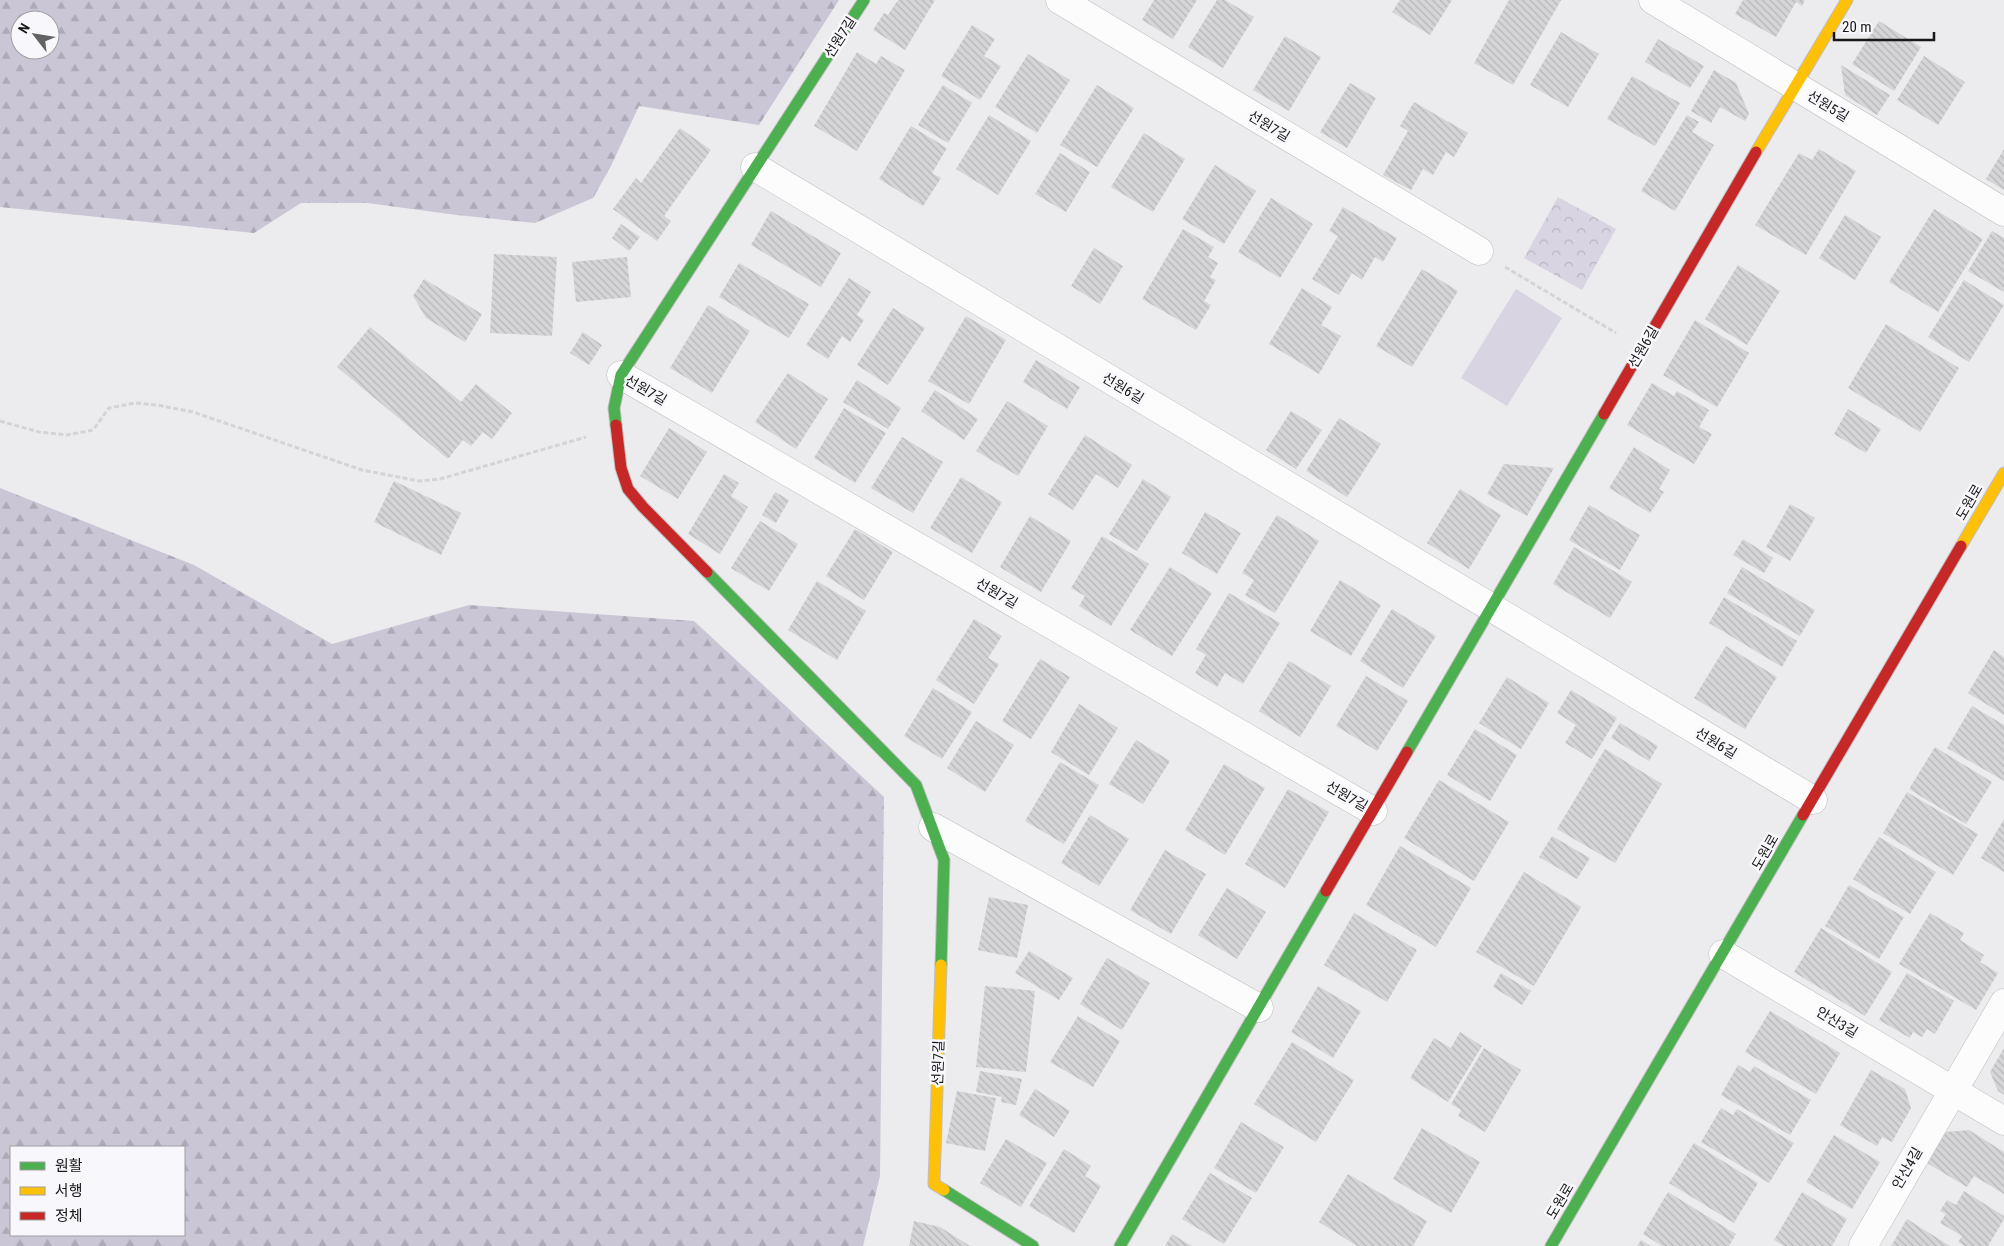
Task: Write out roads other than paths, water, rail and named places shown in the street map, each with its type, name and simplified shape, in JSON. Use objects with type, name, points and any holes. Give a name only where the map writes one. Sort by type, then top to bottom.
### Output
[{"type":"street","name":"선원7길","points":[[864,0],[621,375],[614,408],[622,476],[635,498],[916,785],[934,827],[944,860],[934,1184],[1033,1246]]},
{"type":"street","name":"선원7길","points":[[1060,0],[1479,251]]},
{"type":"street","name":"선원5길","points":[[1653,0],[2004,212]]},
{"type":"street","points":[[1795,86],[1847,0]]},
{"type":"street","name":"선원6길","points":[[1491,608],[1795,86]]},
{"type":"street","name":"선원6길","points":[[755,167],[1812,800]]},
{"type":"street","name":"선원7길","points":[[621,375],[1373,811]]},
{"type":"street","name":"도원로","points":[[1551,1246],[2004,473]]},
{"type":"street","name":"선원7길","points":[[1120,1246],[1491,608]]},
{"type":"street","points":[[934,827],[1259,1008]]},
{"type":"street","name":"안산3길","points":[[1723,954],[2004,1121]]},
{"type":"street","points":[[1952,1090],[2004,1003]]},
{"type":"street","name":"안산4길","points":[[1863,1246],[1952,1090]]}]
